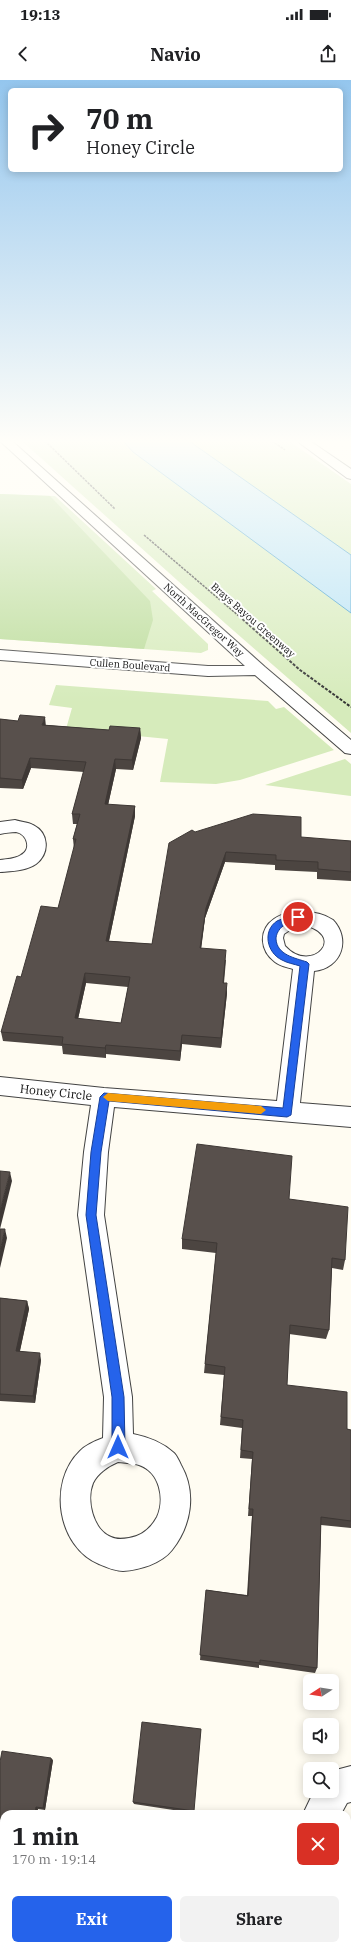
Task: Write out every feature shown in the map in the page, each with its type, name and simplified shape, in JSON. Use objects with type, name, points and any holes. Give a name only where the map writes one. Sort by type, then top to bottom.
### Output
[{"type":"street","name":"North MacGregor Way","points":[[102,528],[259,670],[351,749]]},
{"type":"street","name":"Cullen Boulevard","points":[[0,655],[208,671],[259,670]]},
{"type":"street","points":[[0,828],[22,828],[36,836],[38,849],[27,861],[9,867],[0,866]]},
{"type":"street","points":[[287,1113],[304,964]]},
{"type":"street","name":"Honey Circle","points":[[0,1086],[104,1097],[351,1117]]},
{"type":"street","points":[[104,1097],[96,1152],[91,1215],[118,1397],[118,1447]]},
{"type":"street","points":[[323,1810],[336,1788],[351,1784]]},
{"type":"path","name":"Brays Bayou Greenway","points":[[142,534],[244,619],[300,670],[351,707]]},
{"type":"green space","points":[[0,528],[90,528],[156,589],[152,591],[208,644],[208,650],[201,653],[0,639]]},
{"type":"green space","points":[[0,528],[81,528],[150,601],[153,620],[144,649],[0,639]]},
{"type":"green space","points":[[119,528],[351,528],[351,733]]},
{"type":"green space","points":[[56,685],[268,701],[276,709],[284,707],[334,750],[240,780],[216,784],[160,782],[168,739],[66,729],[72,708],[49,705]]},
{"type":"green space","points":[[345,759],[351,764],[351,796],[265,785]]},
{"type":"water","points":[[236,528],[313,528],[351,555],[351,613]]},
{"type":"building","points":[[20,715],[45,717],[42,725],[109,730],[110,726],[140,728],[132,760],[115,759],[105,804],[135,806],[106,941],[152,944],[169,843],[192,830],[195,832],[253,814],[301,817],[301,837],[351,841],[351,872],[318,869],[318,862],[276,860],[276,855],[226,852],[206,908],[200,948],[226,950],[223,983],[227,983],[221,1038],[182,1035],[180,1051],[106,1045],[105,1048],[62,1044],[63,1037],[1,1032],[17,976],[21,977],[41,906],[58,908],[76,839],[73,839],[80,814],[72,814],[86,762],[30,758],[22,780],[0,778],[0,719],[18,721]],"holes":[[[85,973],[130,977],[121,1023],[75,1018]]]},
{"type":"building","points":[[197,1144],[292,1156],[289,1199],[348,1207],[345,1260],[332,1258],[329,1330],[290,1325],[287,1385],[347,1392],[347,1429],[351,1430],[351,1521],[321,1517],[317,1668],[260,1660],[260,1663],[200,1655],[206,1590],[248,1596],[253,1509],[249,1509],[253,1452],[241,1450],[243,1420],[221,1417],[225,1367],[205,1364],[217,1243],[182,1239]]},
{"type":"building","points":[[0,1171],[10,1172],[0,1211]]},
{"type":"building","points":[[0,1229],[5,1229],[0,1251]]},
{"type":"building","points":[[0,1298],[27,1301],[16,1351],[40,1353],[33,1396],[0,1394]]},
{"type":"building","points":[[142,1722],[201,1729],[194,1810],[133,1802]]},
{"type":"building","points":[[2,1751],[51,1758],[43,1808],[36,1807],[36,1810],[0,1810],[0,1762]]},
{"type":"slow traffic","points":[[108,1097],[261,1110]]},
{"type":"route","points":[[118,1447],[118,1397],[91,1215],[96,1152],[104,1097],[287,1113],[304,964],[293,962],[284,958],[277,952],[273,944],[272,937],[274,930],[280,924],[298,917]]}]
